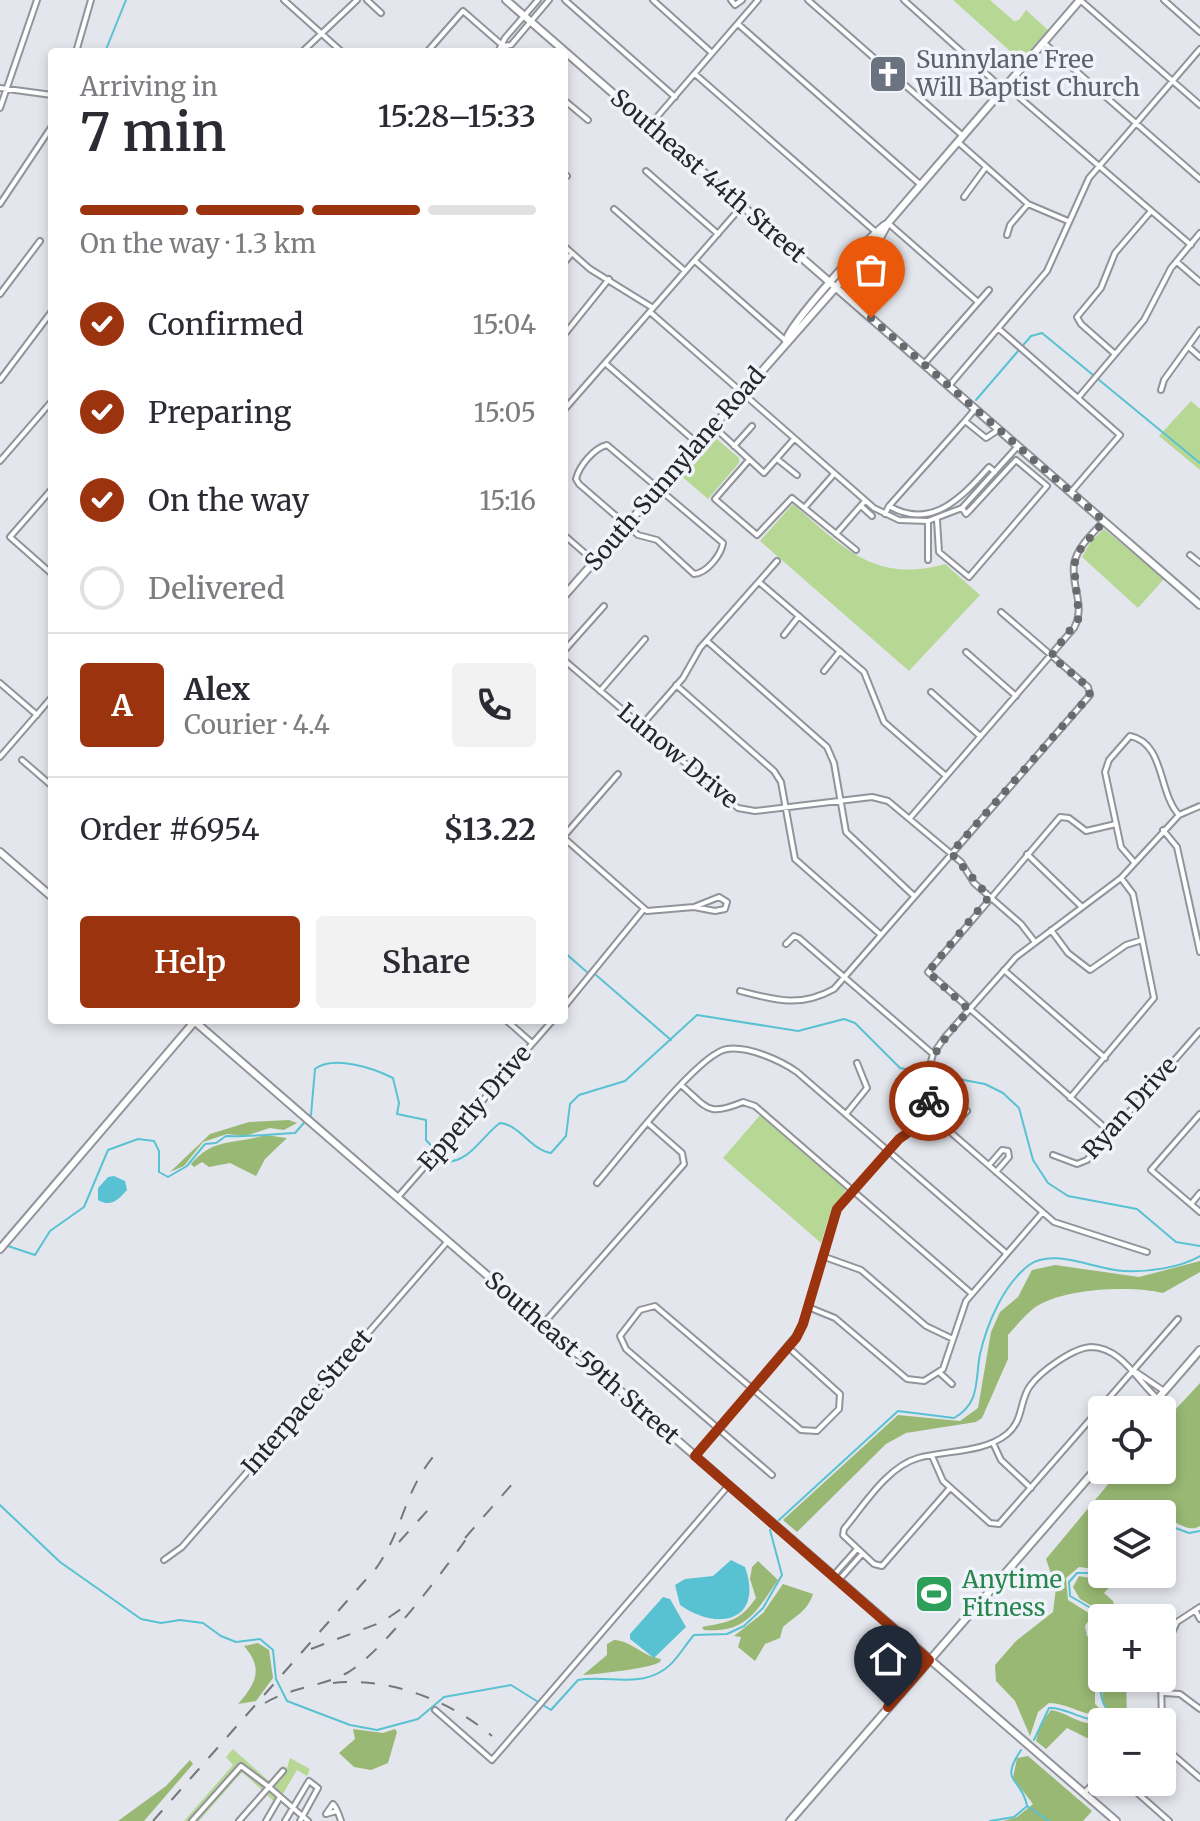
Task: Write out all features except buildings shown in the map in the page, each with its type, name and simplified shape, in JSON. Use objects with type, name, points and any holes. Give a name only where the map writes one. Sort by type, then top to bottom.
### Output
[{"type":"main road","name":"Southeast 44th Street","points":[[506,0],[526,13],[565,48]]},
{"type":"main road","name":"South Sunnylane Road","points":[[568,591],[1080,0]]},
{"type":"main road","name":"Southeast 44th Street","points":[[568,51],[1200,605]]},
{"type":"main road","points":[[0,852],[48,894]]},
{"type":"main road","points":[[0,1249],[191,1024]]},
{"type":"main road","name":"Southeast 59th Street","points":[[199,1024],[1116,1821]]},
{"type":"main road","points":[[1160,1396],[1200,1350]]},
{"type":"main road","points":[[790,1821],[1088,1478]]},
{"type":"street","points":[[0,108],[37,0]]},
{"type":"street","points":[[77,48],[91,0]]},
{"type":"street","points":[[284,0],[338,48]]},
{"type":"street","points":[[307,48],[357,0]]},
{"type":"street","points":[[367,0],[381,13]]},
{"type":"street","points":[[503,46],[505,38],[537,0],[544,6]]},
{"type":"street","points":[[503,46],[511,45],[549,0]]},
{"type":"street","points":[[565,0],[675,97]]},
{"type":"street","points":[[653,0],[712,53]]},
{"type":"street","points":[[731,0],[735,5],[742,0]]},
{"type":"street","points":[[650,125],[758,0]]},
{"type":"street","points":[[808,0],[1028,204],[1068,221]]},
{"type":"street","points":[[904,0],[1191,245]]},
{"type":"street","points":[[1080,0],[1200,105]]},
{"type":"street","points":[[1164,0],[1200,32]]},
{"type":"street","points":[[431,48],[463,11],[505,48]]},
{"type":"street","points":[[738,24],[921,185]]},
{"type":"street","points":[[1044,43],[1200,179]]},
{"type":"street","points":[[949,386],[1047,271],[1083,187],[1200,49]]},
{"type":"street","points":[[695,74],[878,234]]},
{"type":"street","points":[[0,88],[48,94]]},
{"type":"street","points":[[568,103],[588,120]]},
{"type":"street","points":[[0,204],[48,132]]},
{"type":"street","points":[[964,197],[986,167]]},
{"type":"street","points":[[646,171],[718,234]]},
{"type":"street","points":[[1007,235],[1010,225],[1028,204]]},
{"type":"street","points":[[568,405],[742,206]]},
{"type":"street","points":[[614,209],[685,271]]},
{"type":"street","points":[[1115,354],[1077,317],[1101,288],[1115,253],[1151,211]]},
{"type":"street","points":[[888,223],[978,302]]},
{"type":"street","points":[[1078,398],[1144,320],[1177,262],[1200,233]]},
{"type":"street","points":[[0,294],[40,241]]},
{"type":"street","points":[[568,250],[651,310],[834,474],[872,516]]},
{"type":"street","points":[[568,258],[572,253]]},
{"type":"street","points":[[695,261],[786,341]]},
{"type":"street","points":[[1177,262],[1200,282]]},
{"type":"street","points":[[568,330],[609,279]]},
{"type":"street","points":[[924,364],[989,290]]},
{"type":"street","points":[[0,380],[48,316]]},
{"type":"street","points":[[999,329],[1120,435],[1071,492]]},
{"type":"street","points":[[1161,390],[1164,380],[1190,348],[1200,330]]},
{"type":"street","points":[[1190,348],[1200,357]]},
{"type":"street","points":[[605,363],[697,443]]},
{"type":"street","points":[[0,461],[48,406]]},
{"type":"street","points":[[885,514],[975,409]]},
{"type":"street","points":[[965,421],[986,438],[998,429]]},
{"type":"street","points":[[712,426],[764,473],[794,439]]},
{"type":"street","points":[[734,446],[752,426]]},
{"type":"street","points":[[607,445],[658,488],[723,543],[703,572],[694,574],[657,540],[638,535],[576,479],[597,450],[607,445]]},
{"type":"street","points":[[863,503],[899,520],[937,520],[962,508],[1018,446]]},
{"type":"street","points":[[777,459],[797,475]]},
{"type":"street","points":[[749,460],[715,499],[757,535],[791,498],[856,550]]},
{"type":"street","points":[[1005,460],[1011,465]]},
{"type":"street","points":[[962,508],[966,514],[1018,461],[1047,486]]},
{"type":"street","points":[[889,506],[918,515],[941,510],[959,500],[989,467],[995,472]]},
{"type":"street","points":[[805,507],[834,474]]},
{"type":"street","points":[[937,520],[939,552],[969,577],[1055,479]]},
{"type":"street","points":[[48,494],[10,537],[48,568]]},
{"type":"street","points":[[836,534],[863,503]]},
{"type":"street","points":[[928,521],[928,560]]},
{"type":"street","points":[[910,818],[1051,656],[1079,618],[1074,565],[1079,551],[1104,521]]},
{"type":"street","points":[[568,538],[594,561]]},
{"type":"street","points":[[1190,555],[1200,563]]},
{"type":"street","points":[[641,726],[676,685],[707,641],[777,561]]},
{"type":"street","points":[[759,582],[869,679],[884,722],[946,776]]},
{"type":"street","points":[[568,646],[604,606]]},
{"type":"street","points":[[740,991],[777,1002],[796,1002],[827,993],[1091,692],[1001,612]]},
{"type":"street","points":[[784,635],[799,616]]},
{"type":"street","points":[[600,691],[645,639]]},
{"type":"street","points":[[707,641],[827,747],[834,763],[838,801],[846,832],[915,896]]},
{"type":"street","points":[[824,671],[840,651]]},
{"type":"street","points":[[966,652],[1016,696]]},
{"type":"street","name":"Lunow Drive","points":[[568,663],[733,806],[749,811],[880,799],[910,818],[951,853],[989,897],[1023,926],[1035,942]]},
{"type":"street","points":[[0,683],[37,715]]},
{"type":"street","points":[[676,685],[770,767],[781,782],[795,859],[881,935]]},
{"type":"street","points":[[931,692],[981,736]]},
{"type":"street","points":[[0,757],[48,702]]},
{"type":"street","points":[[1135,862],[1123,851],[1106,766],[1132,735],[1156,756],[1165,796],[1179,815]]},
{"type":"street","points":[[22,760],[48,783]]},
{"type":"street","points":[[568,832],[618,774]]},
{"type":"street","points":[[1147,1252],[1124,1242],[1065,1228],[1042,1213],[934,1114],[927,1076],[933,1054],[1004,970],[1035,942],[1121,878],[1179,815],[1200,806]]},
{"type":"street","points":[[1111,1133],[928,972],[1060,817],[1069,818],[1086,831],[1116,824]]},
{"type":"street","points":[[1163,830],[1177,847],[1200,952]]},
{"type":"street","points":[[568,841],[650,912],[694,907],[719,897],[727,902],[725,909],[718,911],[694,907]]},
{"type":"street","points":[[1027,854],[1082,907]]},
{"type":"street","points":[[1070,1098],[1153,999],[1133,894],[1121,878]]},
{"type":"street","points":[[568,1002],[644,909]]},
{"type":"street","points":[[1051,930],[1068,953],[1090,970],[1126,945],[1143,940]]},
{"type":"street","points":[[786,944],[794,936],[799,938],[933,1054]]},
{"type":"street","points":[[1004,970],[1105,1058]]},
{"type":"street","points":[[511,1024],[532,1043]]},
{"type":"street","name":"Epperly Drive","points":[[398,1197],[549,1024]]},
{"type":"street","name":"Ryan Drive","points":[[1053,1155],[1077,1164],[1084,1163],[1200,1031]]},
{"type":"street","points":[[597,1183],[681,1085],[713,1055],[733,1049],[764,1056],[791,1068],[1006,1253]]},
{"type":"street","points":[[846,1114],[867,1088],[857,1063]]},
{"type":"street","points":[[681,1085],[712,1109],[725,1111],[743,1102],[755,1106],[971,1293]]},
{"type":"street","points":[[948,1130],[967,1111]]},
{"type":"street","points":[[695,1456],[789,1348],[800,1331],[834,1214],[911,1128],[934,1114]]},
{"type":"street","points":[[1200,1114],[1151,1170],[1200,1212]]},
{"type":"street","points":[[543,1324],[680,1170],[685,1159],[649,1124]]},
{"type":"street","points":[[989,1165],[1002,1150],[1008,1151],[1009,1157],[996,1172]]},
{"type":"street","points":[[1191,1204],[1200,1193]]},
{"type":"street","points":[[808,1307],[835,1318],[907,1379],[924,1381],[940,1373],[963,1306],[971,1293],[1042,1213]]},
{"type":"street","name":"Interpace Street","points":[[164,1560],[182,1547],[448,1241]]},
{"type":"street","points":[[822,1256],[861,1270],[926,1326],[954,1339]]},
{"type":"street","points":[[772,1475],[626,1349],[620,1336],[626,1325],[650,1305],[662,1310],[801,1430],[817,1431],[842,1402],[837,1390],[789,1348]]},
{"type":"street","points":[[932,1455],[940,1476],[950,1488],[996,1526],[1178,1319]]},
{"type":"street","points":[[950,1488],[880,1567],[842,1533],[896,1470],[918,1457],[993,1443],[1017,1423],[1033,1383],[1077,1351],[1093,1347],[1107,1351],[1164,1391]]},
{"type":"street","points":[[1133,1371],[1140,1383],[1155,1396]]},
{"type":"street","points":[[940,1373],[952,1384]]},
{"type":"street","points":[[993,1443],[1001,1460],[1031,1488]]},
{"type":"street","points":[[435,1710],[492,1760],[729,1486]]},
{"type":"street","points":[[836,1578],[857,1549]]},
{"type":"street","points":[[836,1578],[862,1554]]},
{"type":"street","points":[[1176,1624],[1197,1608],[1200,1619]]},
{"type":"street","points":[[1163,1708],[1163,1693],[1180,1694],[1200,1709]]},
{"type":"street","points":[[1176,1757],[1200,1778]]},
{"type":"street","points":[[195,1820],[241,1766],[269,1787],[301,1819],[308,1821]]},
{"type":"street","points":[[239,1821],[283,1771]]},
{"type":"street","points":[[285,1821],[308,1782],[318,1786],[301,1819]]},
{"type":"street","points":[[1084,1793],[1088,1789]]},
{"type":"street","points":[[1141,1796],[1169,1821]]},
{"type":"street","points":[[266,1821],[280,1797]]},
{"type":"street","points":[[337,1811],[341,1821]]},
{"type":"green space","points":[[953,0],[990,0],[1014,21],[1019,20],[1026,10],[1048,30],[1021,61]]},
{"type":"green space","points":[[1191,401],[1200,409],[1200,470],[1159,436]]},
{"type":"green space","points":[[711,434],[739,458],[739,463],[708,499],[678,473]]},
{"type":"green space","points":[[793,504],[861,558],[898,569],[945,564],[980,595],[909,671],[760,541]]},
{"type":"green space","points":[[1104,529],[1164,579],[1138,608],[1082,557],[1091,541]]},
{"type":"green space","points":[[761,1114],[846,1189],[828,1220],[821,1243],[723,1158]]},
{"type":"green space","points":[[289,1120],[297,1123],[284,1130],[270,1128],[245,1136],[227,1134],[203,1142],[184,1166],[170,1172],[210,1134],[249,1122]]},
{"type":"green space","points":[[265,1135],[287,1138],[265,1159],[256,1176],[230,1163],[209,1167],[202,1162],[194,1167],[191,1164],[208,1149]]},
{"type":"green space","points":[[1200,1261],[1200,1272],[1163,1293],[1134,1289],[1079,1292],[1046,1301],[1034,1308],[1008,1335],[1008,1359],[982,1418],[976,1422],[906,1433],[886,1444],[797,1532],[783,1520],[898,1415],[960,1421],[978,1408],[991,1332],[1000,1312],[1018,1297],[1032,1270],[1055,1265],[1139,1277]]},
{"type":"green space","points":[[1200,1383],[1200,1526],[1190,1528],[1176,1523],[1176,1500],[1095,1500],[1108,1484],[1176,1484],[1176,1409]]},
{"type":"green space","points":[[1088,1508],[1088,1568],[1079,1567],[1066,1578],[1068,1600],[1088,1612],[1085,1626],[1088,1637],[1088,1692],[1095,1692],[1095,1704],[1099,1708],[1088,1708],[1088,1713],[1049,1703],[1038,1712],[1030,1736],[1015,1701],[996,1681],[995,1665],[1016,1641],[1053,1612],[1056,1588],[1046,1559]]},
{"type":"green space","points":[[758,1561],[778,1580],[756,1611],[730,1628],[704,1630],[702,1627],[733,1619],[750,1606],[756,1598],[750,1579],[752,1567]]},
{"type":"green space","points":[[1079,1576],[1088,1578],[1088,1588],[1109,1588],[1104,1593],[1114,1604],[1089,1604],[1080,1599],[1073,1587]]},
{"type":"green space","points":[[783,1584],[813,1594],[804,1609],[783,1627],[780,1638],[765,1644],[755,1661],[738,1647],[741,1637],[734,1636],[763,1613]]},
{"type":"green space","points":[[614,1640],[661,1659],[660,1662],[583,1675],[607,1655],[607,1644]]},
{"type":"green space","points":[[258,1643],[269,1650],[273,1678],[256,1701],[238,1704],[253,1682],[256,1669],[244,1646]]},
{"type":"green space","points":[[1103,1692],[1126,1692],[1127,1708],[1106,1708],[1102,1700]]},
{"type":"green space","points":[[1051,1710],[1064,1714],[1088,1723],[1088,1738],[1067,1728],[1046,1749],[1036,1741],[1041,1723]]},
{"type":"green space","points":[[353,1729],[383,1733],[395,1729],[397,1732],[388,1763],[371,1770],[354,1767],[339,1753],[355,1739]]},
{"type":"green space","points":[[233,1749],[269,1781],[282,1766],[287,1768],[290,1758],[310,1769],[307,1776],[297,1770],[277,1804],[242,1772],[199,1821],[184,1821],[233,1765],[226,1757]]},
{"type":"green space","points":[[1028,1756],[1092,1811],[1083,1821],[1003,1821],[1017,1817],[1033,1804],[1013,1778],[1017,1758]]},
{"type":"green space","points":[[190,1760],[193,1764],[144,1821],[118,1821],[166,1786]]},
{"type":"water","points":[[108,1177],[125,1181],[127,1190],[111,1203],[98,1200],[98,1188]]},
{"type":"water","points":[[731,1560],[745,1567],[749,1585],[748,1600],[743,1610],[722,1619],[709,1618],[680,1605],[675,1585],[685,1579],[713,1576]]},
{"type":"water","points":[[663,1597],[670,1599],[686,1627],[654,1658],[630,1639],[630,1634]]},
{"type":"waterway","points":[[107,48],[126,0]]},
{"type":"waterway","points":[[976,400],[1031,336],[1042,333],[1200,463]]},
{"type":"waterway","points":[[568,956],[588,973]]},
{"type":"waterway","points":[[596,975],[671,1040]]},
{"type":"waterway","points":[[8,1246],[35,1255],[50,1231],[84,1207],[108,1150],[138,1139],[154,1141],[159,1151],[159,1172],[168,1177],[187,1166],[205,1144],[216,1143],[226,1136],[295,1133],[311,1115],[315,1069],[332,1063],[365,1067],[393,1078],[399,1103],[397,1114],[426,1120],[426,1140],[446,1162],[469,1153],[500,1123],[507,1124],[537,1147],[551,1153],[566,1136],[570,1104],[579,1095],[625,1081],[697,1015],[798,1031],[844,1019],[855,1023],[900,1068],[985,1084],[1003,1093],[1019,1108],[1033,1160],[1048,1183],[1068,1196],[1137,1209],[1176,1242],[1200,1246]]},
{"type":"waterway","points":[[779,1520],[898,1411],[954,1418],[963,1412],[973,1398],[980,1354],[992,1318],[1011,1283],[1029,1265],[1050,1258],[1113,1270],[1143,1271],[1173,1266],[1200,1256]]},
{"type":"waterway","points":[[0,1505],[60,1562],[141,1619],[161,1623],[180,1620],[203,1623],[236,1642],[260,1639],[273,1650],[276,1679],[287,1701],[350,1725],[377,1730],[418,1719],[444,1697],[511,1685],[551,1710],[578,1680],[634,1680],[655,1675],[673,1662],[694,1635],[727,1634],[744,1626],[763,1608],[782,1575],[770,1530]]},
{"type":"waterway","points":[[1176,1528],[1189,1533],[1200,1531]]},
{"type":"waterway","points":[[1088,1573],[1077,1573],[1069,1582],[1070,1596],[1088,1606]]},
{"type":"waterway","points":[[1034,1740],[1049,1708],[1105,1720],[1107,1710],[1101,1692]]},
{"type":"waterway","points":[[1021,1750],[1014,1761],[1011,1775],[1027,1806]]},
{"type":"waterway","points":[[1027,1806],[1049,1821]]},
{"type":"waterway","points":[[990,1821],[1014,1817],[1026,1807]]},
{"type":"railway","points":[[153,1821],[377,1567],[393,1539],[415,1484],[433,1457]]},
{"type":"railway","points":[[465,1538],[520,1475]]},
{"type":"railway","points":[[399,1542],[428,1510]]},
{"type":"railway","points":[[265,1703],[337,1678],[361,1663],[413,1608],[471,1532]]},
{"type":"railway","points":[[311,1649],[382,1622],[401,1609]]},
{"type":"railway","points":[[333,1683],[376,1684],[418,1694],[457,1712],[492,1736]]},
{"type":"way so far","points":[[871,318],[1104,521],[1079,551],[1074,565],[1079,618],[1051,656],[1088,687],[1090,695],[951,853],[966,866],[974,883],[989,897],[928,972],[969,1010],[933,1054],[927,1076],[929,1101]]},
{"type":"place","name":"Sunnylane Free Will Baptist Church","points":[[888,74]]},
{"type":"place","name":"Anytime Fitness","points":[[934,1594]]},
{"type":"route","points":[[888,1707],[929,1660],[695,1456],[796,1338],[803,1324],[834,1214],[895,1143],[911,1128],[934,1114],[929,1101]]}]
